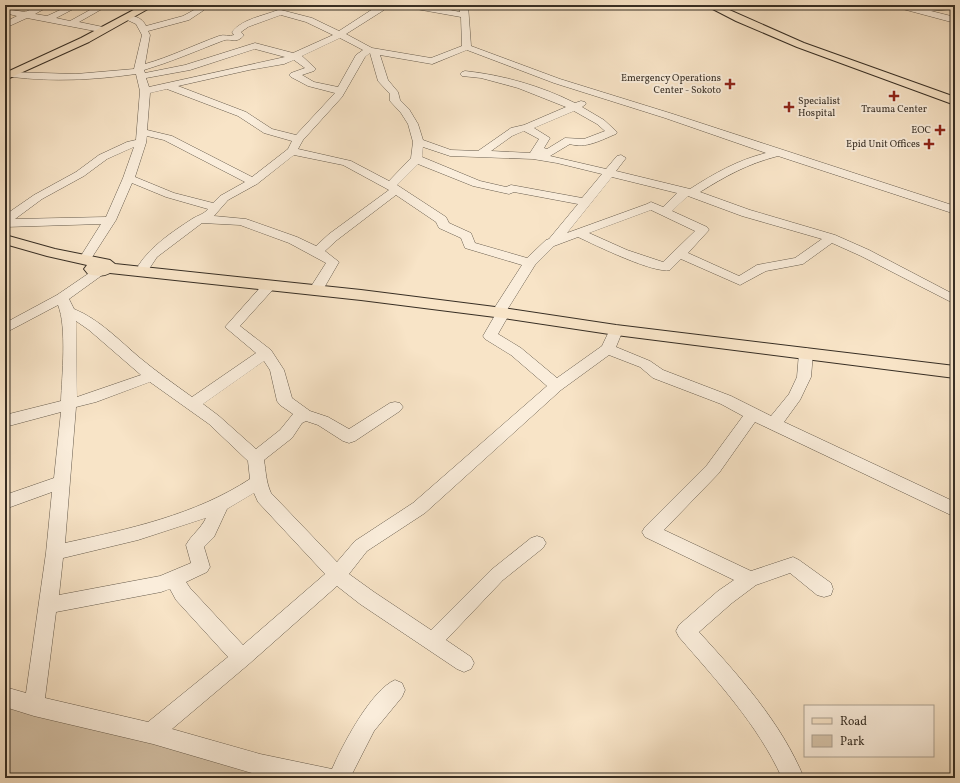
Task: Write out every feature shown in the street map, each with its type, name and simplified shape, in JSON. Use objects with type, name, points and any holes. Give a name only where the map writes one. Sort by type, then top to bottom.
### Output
[{"type":"main road","points":[[7,75],[100,29],[143,5]]},
{"type":"main road","points":[[7,75],[85,40],[150,5]]},
{"type":"main road","points":[[710,5],[743,22],[779,37],[955,101]]},
{"type":"main road","points":[[718,5],[779,33],[955,97]]},
{"type":"main road","points":[[5,239],[97,266],[144,266],[319,285],[503,310],[616,330],[955,372]]},
{"type":"main road","points":[[5,247],[36,256],[97,266],[503,310],[955,363]]},
{"type":"street","points":[[6,12],[21,5]]},
{"type":"street","points":[[5,25],[47,5]]},
{"type":"street","points":[[48,20],[77,5]]},
{"type":"street","points":[[70,24],[105,5]]},
{"type":"street","points":[[144,29],[191,16],[200,10],[194,7],[197,5]]},
{"type":"street","points":[[145,91],[295,57],[339,35],[381,8],[383,5]]},
{"type":"street","points":[[405,5],[423,6],[464,15]]},
{"type":"street","points":[[464,5],[467,47]]},
{"type":"street","points":[[898,5],[955,20]]},
{"type":"street","points":[[917,9],[952,8]]},
{"type":"street","points":[[6,12],[100,29]]},
{"type":"street","points":[[140,72],[224,37],[233,38],[240,35],[236,32],[245,25],[280,12],[309,20],[371,51],[432,62],[467,47],[522,69],[955,210]]},
{"type":"street","points":[[5,329],[65,305],[97,266],[110,220],[129,178],[141,138],[145,91],[140,72],[146,40],[144,29],[140,22],[127,18]]},
{"type":"street","points":[[7,75],[39,78],[65,78],[187,68],[255,46],[299,58],[311,69],[294,75],[311,84],[341,91]]},
{"type":"street","points":[[144,266],[160,248],[199,219],[207,217],[228,196],[253,182],[292,151],[298,140],[329,107],[341,91],[361,55],[371,51]]},
{"type":"street","points":[[317,252],[393,188],[416,159],[418,142],[413,124],[405,111],[395,101],[395,94],[383,80],[371,51]]},
{"type":"street","points":[[502,81],[522,69]]},
{"type":"street","points":[[418,142],[450,152],[548,153],[569,140],[579,143],[586,142],[612,132],[607,126],[576,107],[552,97],[487,76],[465,74]]},
{"type":"street","points":[[168,86],[242,114],[268,131],[298,140]]},
{"type":"street","points":[[482,153],[504,137],[520,128],[526,128],[576,107],[601,94]]},
{"type":"street","points":[[526,128],[545,138],[539,145],[536,153]]},
{"type":"street","points":[[5,222],[38,197],[80,174],[108,154],[141,138],[156,134],[168,138],[253,182]]},
{"type":"street","points":[[292,151],[309,156],[341,160],[393,188],[442,220],[443,225],[467,236],[469,245],[530,263]]},
{"type":"street","points":[[536,153],[557,160],[688,192],[746,213],[831,238],[865,253],[955,300]]},
{"type":"street","points":[[665,211],[688,192],[726,171],[758,158],[778,153]]},
{"type":"street","points":[[556,386],[523,356],[499,340],[490,336],[530,263],[541,250],[554,240],[583,202],[620,158]]},
{"type":"street","points":[[416,159],[488,188],[509,191],[511,188],[583,202]]},
{"type":"street","points":[[129,178],[170,195],[216,208]]},
{"type":"street","points":[[554,240],[580,233],[651,206],[665,211],[703,230],[665,267],[623,253],[580,233]]},
{"type":"street","points":[[199,219],[242,222],[293,240],[317,252],[333,262],[319,285]]},
{"type":"street","points":[[5,222],[110,220]]},
{"type":"street","points":[[680,254],[740,281],[762,268],[798,261],[808,256],[831,238]]},
{"type":"street","points":[[5,322],[57,294],[97,266]]},
{"type":"street","points":[[270,285],[232,327],[266,353],[277,370],[285,401],[305,415],[323,421],[349,437],[395,407]]},
{"type":"street","points":[[65,305],[76,315],[94,327],[152,376],[214,420],[255,458],[259,475],[258,482],[264,497],[337,575],[367,598],[464,663]]},
{"type":"street","points":[[34,706],[55,553],[69,404],[70,326],[65,305]]},
{"type":"street","points":[[151,733],[242,658],[337,575],[361,546],[419,508],[556,386],[608,349],[616,330]]},
{"type":"street","points":[[608,349],[645,364],[658,374],[726,400],[773,425],[955,510]]},
{"type":"street","points":[[191,405],[266,353]]},
{"type":"street","points":[[773,425],[795,396],[804,377],[806,353]]},
{"type":"street","points":[[5,421],[112,391],[152,376]]},
{"type":"street","points":[[750,579],[651,532],[712,469],[752,414]]},
{"type":"street","points":[[255,458],[286,434],[297,419],[305,415]]},
{"type":"street","points":[[5,502],[61,482]]},
{"type":"street","points":[[55,553],[125,536],[180,520],[220,505],[258,482]]},
{"type":"street","points":[[48,605],[161,584],[201,567],[195,545],[208,532],[220,505]]},
{"type":"street","points":[[432,642],[497,575],[537,542]]},
{"type":"street","points":[[793,778],[781,752],[736,688],[686,631],[750,579],[793,565],[824,589]]},
{"type":"street","points":[[174,578],[183,594],[242,658]]},
{"type":"street","points":[[339,778],[348,758],[367,724],[395,690]]},
{"type":"street","points":[[5,697],[34,706],[151,733],[298,774],[326,778]]},
{"type":"green space","points":[[5,706],[299,778],[5,778]]},
{"type":"place","name":"Emergency Operations Center - Sokoto","points":[[730,84]]},
{"type":"place","name":"Trauma Center","points":[[894,96]]},
{"type":"place","name":"Specialist Hospital","points":[[789,107]]},
{"type":"place","name":"EOC","points":[[940,130]]},
{"type":"place","name":"Epid Unit Offices","points":[[929,144]]}]
